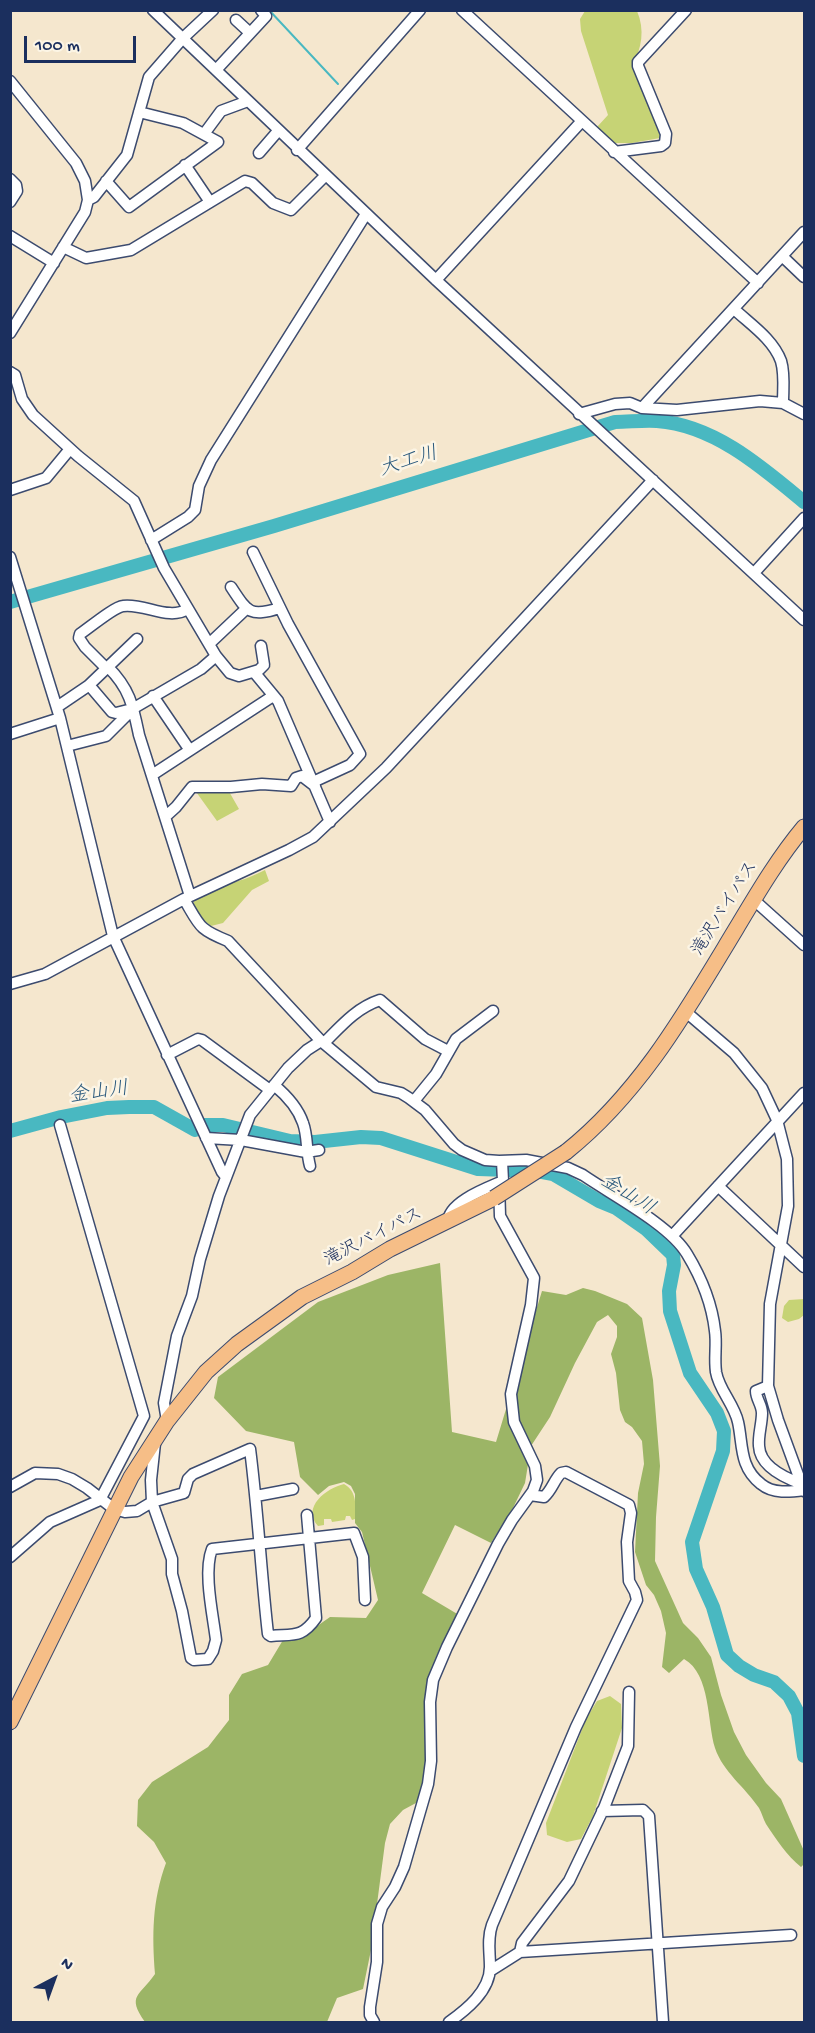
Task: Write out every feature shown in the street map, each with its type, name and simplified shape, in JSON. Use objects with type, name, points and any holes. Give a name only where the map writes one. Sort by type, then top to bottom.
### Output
[{"type":"highway","name":"滝沢バイパス","points":[[10,1722],[55,1634],[114,1509],[155,1437],[206,1372],[237,1344],[302,1297],[494,1198],[566,1152],[592,1130],[623,1099],[655,1058],[783,854],[804,827]]},
{"type":"street","points":[[153,10],[297,150],[579,414],[804,620]]},
{"type":"street","points":[[88,200],[94,197],[127,155],[148,77],[183,38],[213,10]]},
{"type":"street","points":[[216,70],[266,16],[261,10]]},
{"type":"street","points":[[297,150],[420,10]]},
{"type":"street","points":[[462,10],[758,283]]},
{"type":"street","points":[[614,152],[661,146],[665,143],[666,134],[638,62],[686,10]]},
{"type":"street","points":[[236,20],[249,32]]},
{"type":"street","points":[[10,81],[76,163],[85,181],[88,200],[85,212],[10,333]]},
{"type":"street","points":[[204,134],[221,111],[248,101]]},
{"type":"street","points":[[106,181],[129,207],[218,142],[183,123],[139,112]]},
{"type":"street","points":[[436,280],[581,122]]},
{"type":"street","points":[[259,153],[278,131]]},
{"type":"street","points":[[185,165],[210,202]]},
{"type":"street","points":[[63,247],[86,258],[131,250],[242,182],[248,181],[273,202],[291,210],[325,176]]},
{"type":"street","points":[[10,179],[16,184],[17,190],[10,202]]},
{"type":"street","points":[[151,540],[188,517],[195,510],[199,486],[211,460],[366,214]]},
{"type":"street","points":[[642,408],[804,232]]},
{"type":"street","points":[[10,236],[54,263]]},
{"type":"street","points":[[782,256],[804,277]]},
{"type":"street","points":[[734,309],[776,350],[781,361],[783,375],[783,403]]},
{"type":"street","points":[[10,372],[15,375],[26,406],[45,428],[134,501],[164,568],[216,656],[235,676],[254,672],[264,664],[261,646]]},
{"type":"street","points":[[579,414],[615,404],[630,403],[642,408],[678,410],[745,402],[783,403],[804,414]]},
{"type":"street","points":[[10,490],[46,478],[70,449]]},
{"type":"street","points":[[10,984],[45,974],[187,897],[313,837],[386,768],[653,480]]},
{"type":"street","points":[[754,573],[804,518]]},
{"type":"street","points":[[253,552],[280,608],[360,754],[350,765],[314,784]]},
{"type":"street","points":[[10,557],[67,746],[113,936],[226,1177]]},
{"type":"street","points":[[231,587],[254,614],[280,608]]},
{"type":"street","points":[[188,609],[175,614],[125,605],[116,608],[80,634],[79,638],[123,685],[134,708],[139,735],[187,897],[200,927],[228,940],[323,1042],[376,1088],[401,1093],[414,1101],[462,1150],[485,1160],[526,1160],[568,1168],[583,1175],[673,1235],[688,1255],[706,1296],[715,1330],[716,1372],[733,1407],[738,1422],[740,1450],[752,1474],[765,1487],[777,1491],[804,1488]]},
{"type":"street","points":[[209,644],[247,608]]},
{"type":"street","points":[[10,734],[58,713],[137,639]]},
{"type":"street","points":[[67,746],[106,736],[134,708],[201,669],[216,656]]},
{"type":"street","points":[[254,672],[278,701],[330,822]]},
{"type":"street","points":[[89,685],[112,712],[117,713],[134,708]]},
{"type":"street","points":[[153,696],[189,749]]},
{"type":"street","points":[[152,775],[273,696]]},
{"type":"street","points":[[165,817],[192,787],[262,784],[291,786],[296,778],[302,776],[314,784]]},
{"type":"street","points":[[754,900],[804,945]]},
{"type":"street","points":[[167,1421],[164,1403],[175,1342],[192,1296],[200,1259],[226,1177],[250,1115],[299,1057],[323,1042],[354,1014],[380,1000],[425,1039],[448,1051]]},
{"type":"street","points":[[414,1101],[436,1074],[448,1051],[462,1032],[493,1011]]},
{"type":"street","points":[[686,1011],[734,1053],[762,1088],[777,1122],[787,1159],[788,1206],[770,1304],[768,1386],[778,1420],[804,1488]]},
{"type":"street","points":[[167,1055],[198,1039],[202,1040],[272,1088],[284,1093],[303,1124],[309,1166]]},
{"type":"street","points":[[673,1235],[804,1093]]},
{"type":"street","points":[[10,1557],[50,1522],[100,1500],[144,1416],[60,1125]]},
{"type":"street","points":[[206,1138],[241,1140],[306,1152],[319,1150]]},
{"type":"street","points":[[448,1222],[448,1217],[459,1202],[503,1180],[502,1161]]},
{"type":"street","points":[[374,2022],[370,2015],[370,2007],[377,1962],[378,1915],[405,1867],[428,1784],[429,1702],[433,1680],[498,1545],[536,1485],[536,1471],[518,1434],[511,1408],[511,1394],[531,1305],[534,1278],[500,1216],[499,1183]]},
{"type":"street","points":[[718,1186],[804,1267]]},
{"type":"street","points":[[504,1246],[519,1249]]},
{"type":"street","points":[[768,1386],[756,1391],[762,1410],[758,1446],[760,1453],[772,1469],[804,1488]]},
{"type":"street","points":[[155,1437],[151,1480],[152,1502],[172,1559],[172,1574],[182,1611],[190,1658],[208,1659],[216,1640],[209,1570],[209,1557],[212,1549],[354,1533],[363,1557],[365,1600]]},
{"type":"street","points":[[10,1487],[35,1473],[58,1474],[80,1484],[114,1509],[125,1512],[136,1511],[152,1502],[184,1493],[188,1479],[193,1474],[250,1449],[256,1496],[258,1544],[270,1636],[302,1633],[308,1630],[316,1618],[307,1515]]},
{"type":"street","points":[[449,2022],[463,2014],[477,1998],[490,1971],[488,1936],[492,1925],[576,1727],[637,1600],[629,1581],[627,1542],[631,1513],[629,1505],[566,1472],[558,1475],[544,1497],[530,1495]]},
{"type":"street","points":[[256,1496],[293,1489]]},
{"type":"street","points":[[520,1952],[522,1943],[569,1881],[602,1811],[628,1746],[629,1692]]},
{"type":"street","points":[[602,1811],[643,1810],[649,1816],[663,2022]]},
{"type":"street","points":[[490,1971],[520,1952],[791,1935]]},
{"type":"green space","points":[[585,11],[637,11],[641,25],[641,39],[632,66],[638,74],[662,135],[660,138],[632,143],[611,143],[599,132],[597,127],[608,115],[581,31],[580,19]]},
{"type":"green space","points":[[227,788],[239,809],[217,821],[194,789]]},
{"type":"green space","points":[[265,870],[269,881],[252,890],[223,923],[211,926],[202,919],[192,905],[206,892]]},
{"type":"green space","points":[[440,1263],[452,1432],[496,1442],[542,1291],[566,1295],[583,1288],[595,1291],[627,1304],[642,1318],[653,1380],[660,1466],[655,1561],[683,1623],[698,1638],[711,1657],[734,1732],[746,1755],[781,1799],[804,1851],[804,1864],[801,1867],[782,1847],[766,1824],[759,1808],[723,1765],[712,1738],[704,1687],[693,1666],[684,1659],[669,1673],[662,1667],[666,1633],[661,1611],[654,1595],[646,1585],[635,1552],[638,1493],[644,1464],[642,1441],[632,1427],[625,1422],[620,1410],[616,1373],[611,1354],[617,1337],[617,1326],[608,1315],[597,1322],[550,1417],[531,1446],[525,1483],[513,1508],[491,1543],[455,1525],[422,1593],[459,1615],[440,1648],[429,1686],[427,1797],[403,1810],[390,1824],[385,1843],[371,1950],[363,1989],[337,1998],[327,2022],[145,2022],[136,2006],[136,2001],[137,1996],[155,1974],[154,1918],[161,1877],[166,1863],[154,1842],[137,1826],[138,1800],[152,1782],[208,1747],[229,1720],[229,1695],[242,1674],[268,1665],[283,1640],[303,1636],[330,1617],[366,1618],[378,1600],[362,1532],[355,1523],[355,1494],[351,1486],[344,1482],[329,1486],[318,1495],[300,1477],[294,1442],[246,1431],[214,1398],[218,1377],[318,1302],[388,1275]]},
{"type":"green space","points":[[804,1299],[804,1315],[788,1322],[782,1318],[784,1306],[789,1300]]},
{"type":"green space","points":[[344,1484],[353,1495],[355,1519],[352,1520],[350,1516],[346,1516],[345,1520],[332,1522],[331,1519],[324,1519],[324,1525],[318,1526],[312,1512],[314,1505],[324,1494]]},
{"type":"green space","points":[[610,1696],[621,1704],[622,1728],[593,1816],[581,1839],[567,1842],[547,1835],[546,1823],[586,1719],[597,1701]]},
{"type":"waterway","points":[[269,10],[338,84]]},
{"type":"waterway","name":"大工川","points":[[10,602],[274,526],[615,422],[657,421],[698,430],[754,462],[804,502]]},
{"type":"waterway","name":"金山川","points":[[10,1131],[61,1117],[107,1108],[154,1107],[195,1130],[205,1125],[223,1125],[290,1141],[315,1142],[361,1137],[381,1138],[478,1169],[537,1171],[553,1174],[599,1201],[616,1208],[646,1229],[673,1255],[674,1265],[669,1291],[670,1311],[690,1373],[717,1413],[724,1431],[723,1451],[692,1542],[696,1569],[713,1607],[727,1655],[754,1675],[774,1682],[789,1696],[798,1713],[804,1756]]}]
